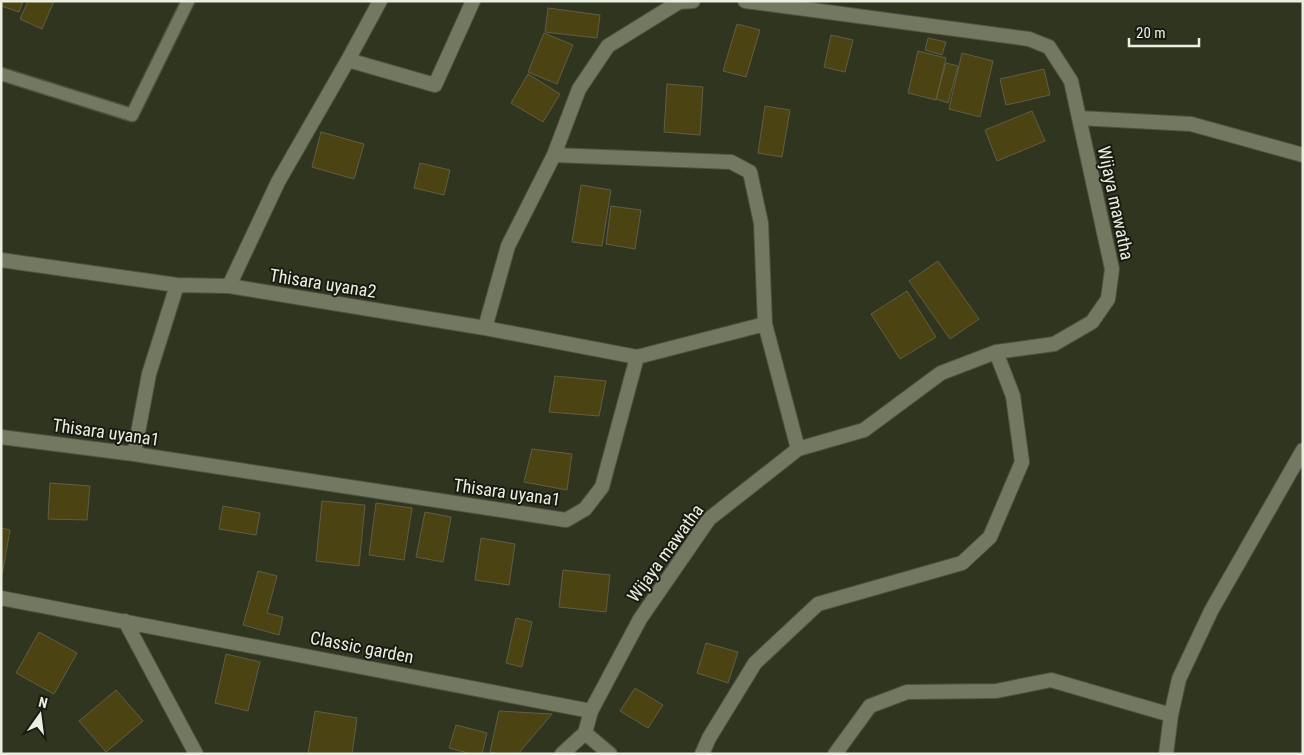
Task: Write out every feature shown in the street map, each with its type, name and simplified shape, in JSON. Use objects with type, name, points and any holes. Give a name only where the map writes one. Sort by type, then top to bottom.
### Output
[{"type":"street","points":[[229,286],[278,182],[380,1]]},
{"type":"street","points":[[348,60],[435,85],[473,1]]},
{"type":"street","points":[[485,328],[508,246],[554,155],[579,88],[608,46],[679,2],[693,1]]},
{"type":"street","name":"Wijaya mawatha","points":[[585,733],[591,711],[640,619],[710,519],[798,449],[864,430],[941,373],[996,352],[1054,344],[1092,322],[1108,299],[1112,269],[1071,81],[1049,47],[1029,39],[745,1]]},
{"type":"street","points":[[1079,118],[1192,124],[1303,156]]},
{"type":"street","points":[[554,155],[731,162],[750,172],[761,223],[765,324],[798,449]]},
{"type":"street","name":"Thisara uyana2","points":[[1,260],[176,285],[229,286],[485,328],[637,357]]},
{"type":"street","points":[[134,454],[149,374],[176,285]]},
{"type":"street","points":[[637,357],[765,324]]},
{"type":"street","points":[[702,754],[709,738],[755,663],[818,604],[962,563],[990,537],[1022,462],[1014,396],[996,352]]},
{"type":"street","name":"Thisara uyana1","points":[[1,437],[134,454],[566,520],[586,509],[602,487],[637,357]]},
{"type":"street","points":[[1166,754],[1171,715],[1179,679],[1211,611],[1303,450]]},
{"type":"street","name":"Classic garden","points":[[1,598],[591,711]]},
{"type":"street","points":[[125,621],[196,754]]},
{"type":"street","points":[[835,754],[870,706],[907,692],[996,691],[1051,680],[1171,715]]},
{"type":"street","points":[[562,754],[585,733],[610,754]]},
{"type":"lane","points":[[1,74],[132,116],[188,1]]},
{"type":"building","points":[[1,1],[23,1],[19,12],[1,6]]},
{"type":"building","points":[[28,1],[54,1],[42,29],[20,19]]},
{"type":"building","points":[[548,8],[600,15],[597,38],[545,32]]},
{"type":"building","points":[[737,24],[760,30],[746,77],[723,71]]},
{"type":"building","points":[[544,33],[573,45],[557,84],[528,72]]},
{"type":"building","points":[[831,35],[853,40],[845,72],[824,67]]},
{"type":"building","points":[[928,38],[946,42],[942,55],[925,50]]},
{"type":"building","points":[[918,51],[946,58],[936,100],[908,93]]},
{"type":"building","points":[[962,53],[993,61],[980,117],[949,109]]},
{"type":"building","points":[[946,63],[958,66],[948,103],[936,99]]},
{"type":"building","points":[[1044,69],[1050,95],[1006,105],[1000,79]]},
{"type":"building","points":[[528,74],[560,94],[543,122],[511,103]]},
{"type":"building","points":[[667,84],[703,87],[700,135],[664,132]]},
{"type":"building","points":[[765,106],[790,110],[782,157],[758,153]]},
{"type":"building","points":[[1032,111],[1045,141],[997,161],[985,130]]},
{"type":"building","points":[[321,132],[364,144],[354,179],[312,167]]},
{"type":"building","points":[[420,163],[450,170],[444,195],[414,188]]},
{"type":"building","points":[[581,185],[611,190],[602,246],[572,242]]},
{"type":"building","points":[[611,206],[641,210],[635,249],[606,244]]},
{"type":"building","points":[[938,261],[979,319],[950,339],[909,281]]},
{"type":"building","points":[[907,291],[936,337],[900,359],[871,314]]},
{"type":"building","points":[[555,376],[606,381],[599,416],[549,412]]},
{"type":"building","points":[[532,449],[572,454],[567,490],[524,482]]},
{"type":"building","points":[[50,483],[90,486],[87,520],[48,519]]},
{"type":"building","points":[[322,501],[365,505],[359,566],[316,561]]},
{"type":"building","points":[[376,503],[412,508],[404,560],[369,555]]},
{"type":"building","points":[[223,506],[260,513],[256,535],[219,529]]},
{"type":"building","points":[[425,512],[451,517],[443,562],[416,557]]},
{"type":"building","points":[[1,528],[10,530],[2,575],[1,575]]},
{"type":"building","points":[[481,538],[515,544],[509,585],[475,580]]},
{"type":"building","points":[[563,570],[610,575],[606,612],[559,607]]},
{"type":"building","points":[[258,571],[277,576],[267,613],[283,617],[279,635],[243,625]]},
{"type":"building","points":[[516,618],[532,622],[522,667],[506,663]]},
{"type":"building","points":[[39,632],[77,653],[54,694],[16,673]]},
{"type":"building","points":[[706,643],[738,652],[728,683],[697,673]]},
{"type":"building","points":[[226,654],[260,662],[248,711],[215,703]]},
{"type":"building","points":[[635,688],[663,705],[648,728],[620,711]]},
{"type":"building","points":[[116,690],[143,721],[106,752],[79,721]]},
{"type":"building","points":[[315,711],[357,718],[352,754],[308,754]]},
{"type":"building","points":[[499,711],[552,714],[518,754],[502,754],[490,752]]},
{"type":"building","points":[[456,725],[487,733],[482,754],[472,754],[449,748]]}]
